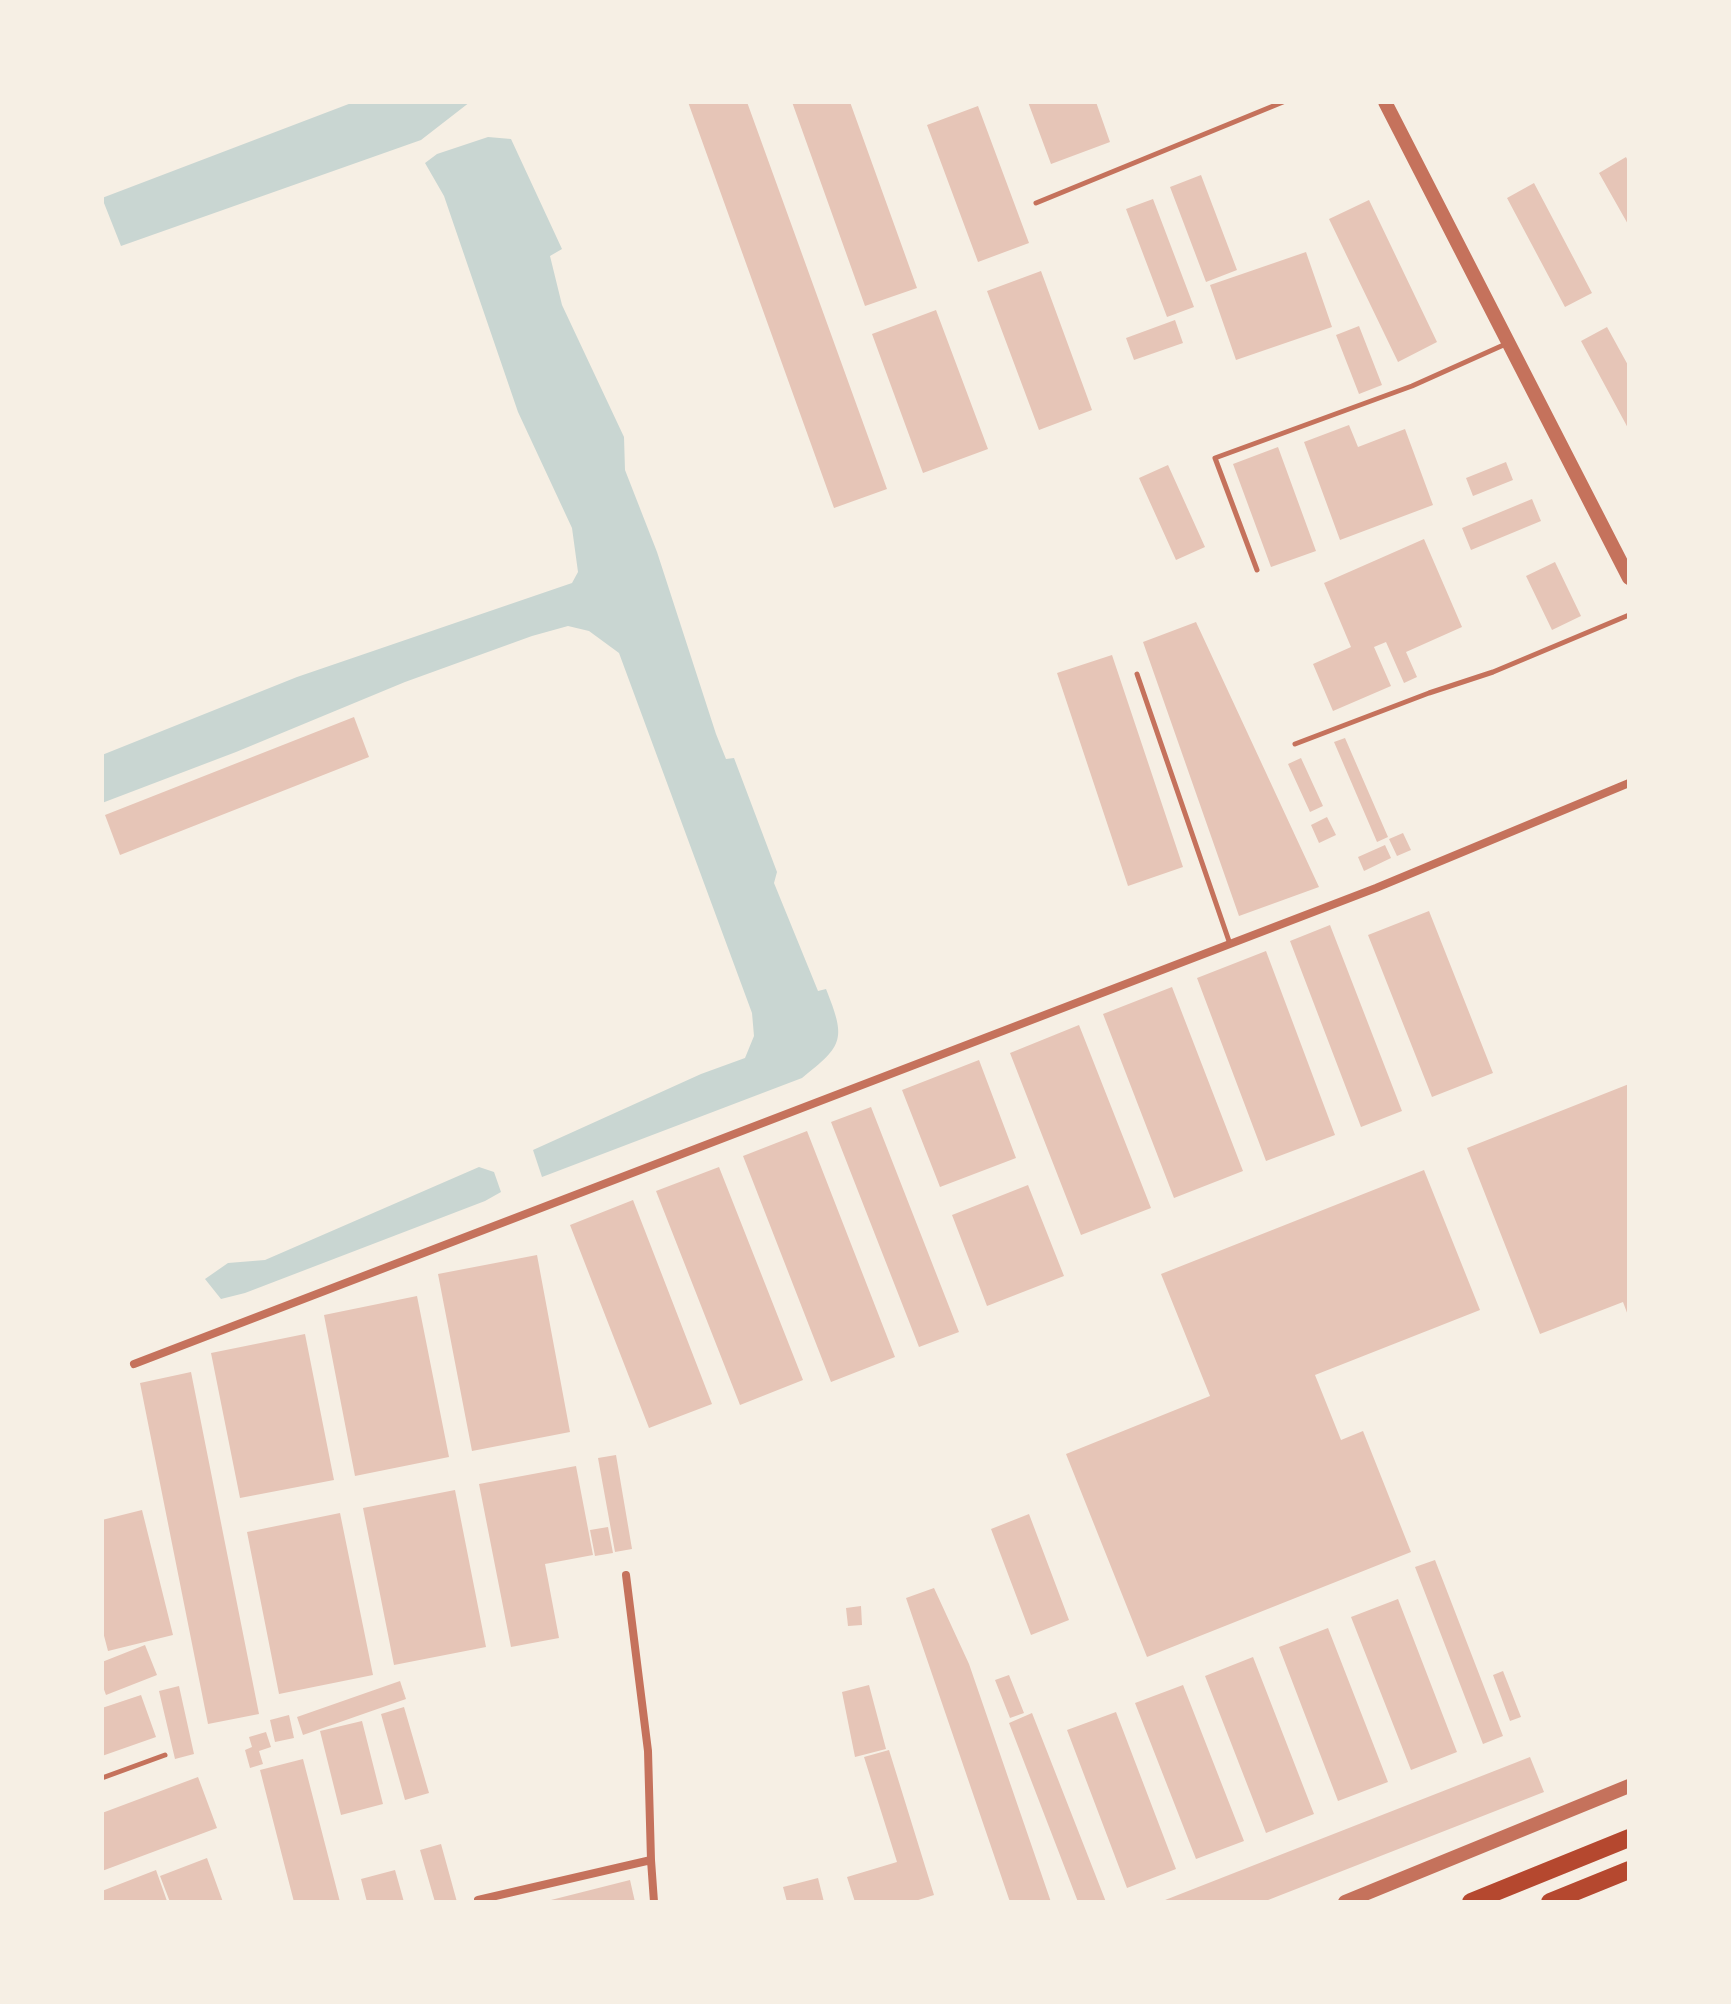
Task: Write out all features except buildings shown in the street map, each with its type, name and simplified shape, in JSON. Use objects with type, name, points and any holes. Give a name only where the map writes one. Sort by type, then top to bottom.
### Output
[{"type":"main road","points":[[1471,1902],[1629,1838]]},
{"type":"main road","points":[[1550,1902],[1629,1870]]},
{"type":"street","points":[[1385,102],[1629,578]]},
{"type":"street","points":[[134,1364],[1376,888],[1629,783]]},
{"type":"street","points":[[626,1575],[648,1751],[654,1902]]},
{"type":"street","points":[[1345,1902],[1629,1786]]},
{"type":"street","points":[[478,1900],[651,1860]]},
{"type":"lane","points":[[1036,203],[1283,102]]},
{"type":"lane","points":[[1257,570],[1215,458],[1412,386],[1508,343]]},
{"type":"lane","points":[[1295,744],[1493,672],[1629,615]]},
{"type":"lane","points":[[1137,674],[1230,944]]},
{"type":"lane","points":[[102,1778],[165,1755]]},
{"type":"shaded area","points":[[354,102],[470,102],[421,140],[121,246],[102,198]]},
{"type":"shaded area","points":[[488,137],[511,139],[562,249],[550,256],[562,305],[624,437],[625,470],[657,552],[716,734],[726,759],[734,758],[777,872],[774,883],[818,991],[826,989],[838,1030],[833,1049],[802,1078],[542,1177],[533,1150],[701,1074],[745,1058],[754,1036],[752,1013],[619,653],[589,631],[568,626],[532,636],[405,682],[102,803],[102,755],[297,677],[572,583],[578,572],[572,528],[518,412],[444,196],[425,163],[437,154]]},
{"type":"shaded area","points":[[479,1167],[494,1172],[501,1192],[485,1201],[245,1293],[221,1299],[205,1279],[228,1263],[265,1260]]}]
